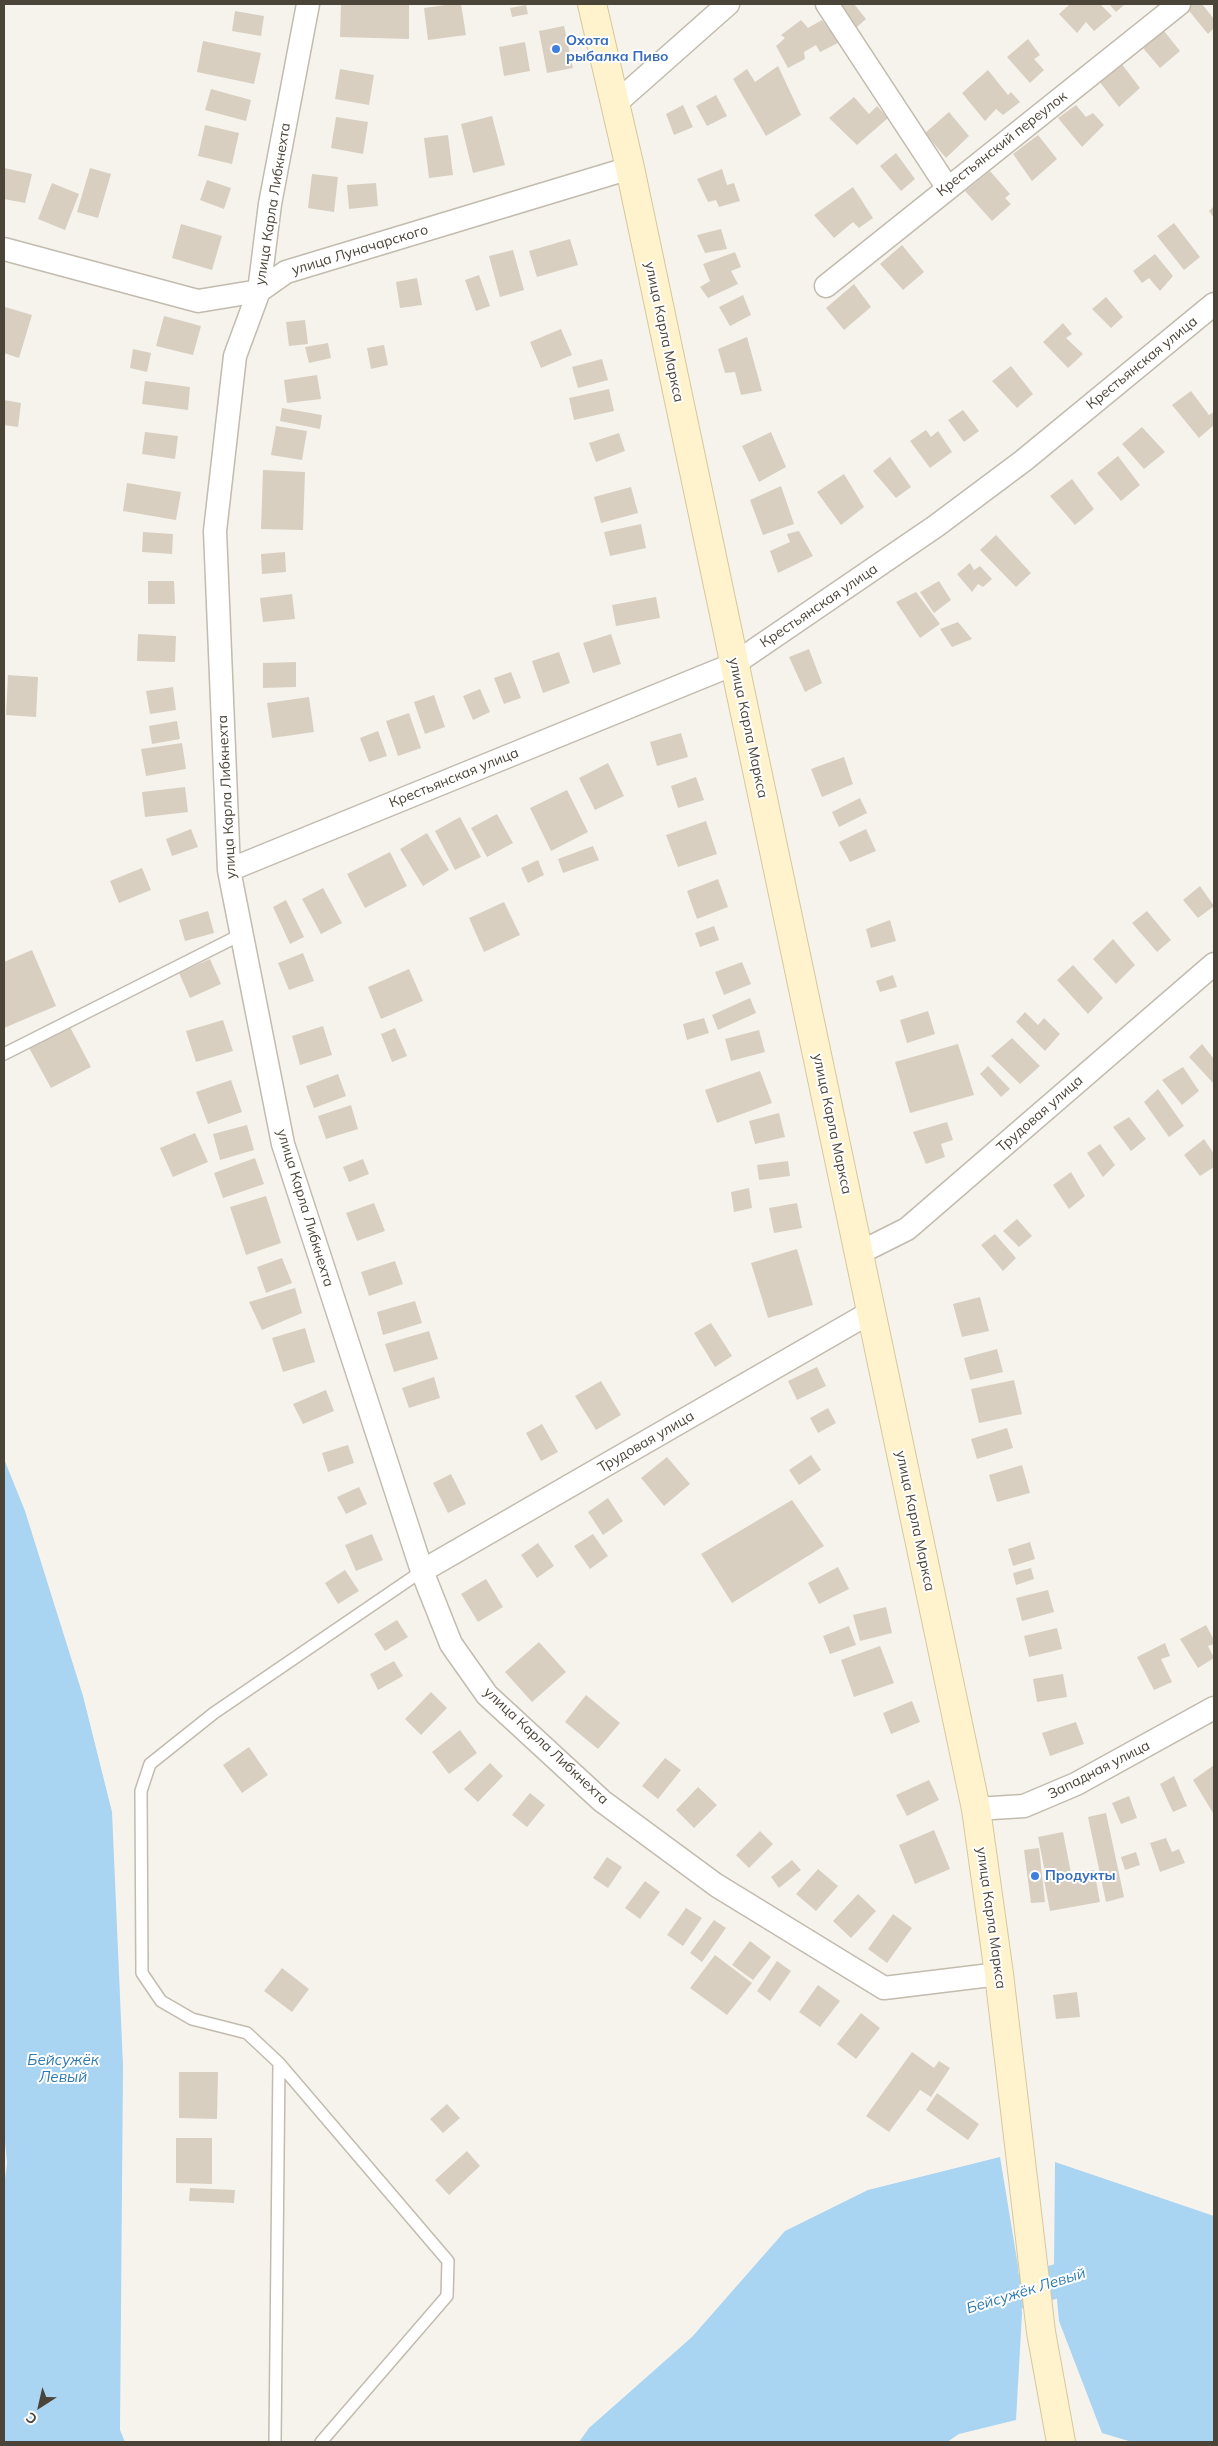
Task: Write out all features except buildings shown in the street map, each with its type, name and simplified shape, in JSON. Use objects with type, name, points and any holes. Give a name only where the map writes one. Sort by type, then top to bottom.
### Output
[{"type":"main road","name":"улица Карла Маркса","points":[[592,4],[630,168],[976,1808],[999,1974],[1041,2332],[1061,2442]]},
{"type":"street","name":"улица Карла Либкнехта","points":[[308,4],[270,204],[260,291],[234,356],[215,530],[229,870],[283,1144],[422,1571],[451,1644],[487,1695],[602,1801],[716,1885],[884,1988],[999,1974]]},
{"type":"street","points":[[615,104],[728,4]]},
{"type":"street","points":[[827,4],[947,187]]},
{"type":"street","name":"Крестьянский переулок","points":[[826,286],[947,187],[1179,4]]},
{"type":"street","name":"улица Луначарского","points":[[4,250],[198,301],[260,291],[286,272],[630,168]]},
{"type":"street","name":"Крестьянская улица","points":[[229,870],[734,664],[936,526],[1023,461],[1214,304]]},
{"type":"street","name":"Трудовая улица","points":[[859,1253],[907,1230],[1214,964]]},
{"type":"street","name":"Трудовая улица","points":[[422,1571],[871,1312]]},
{"type":"street","name":"Западная улица","points":[[976,1808],[1024,1806],[1076,1784],[1214,1708]]},
{"type":"lane","points":[[4,1054],[242,934]]},
{"type":"lane","points":[[321,2442],[447,2296],[448,2261],[279,2063],[247,2033],[192,2019],[161,2001],[142,1973],[141,1791],[150,1764],[214,1714],[422,1571]]},
{"type":"lane","points":[[275,2442],[279,2063]]},
{"type":"water","name":"Бейсужёк Левый","points":[[4,1459],[25,1511],[83,1696],[112,1812],[123,2066],[120,2430],[125,2442],[4,2442],[4,2187],[7,2163],[4,2130]]},
{"type":"water","name":"Бейсужёк Левый","points":[[1000,2157],[1018,2266],[1022,2313],[1016,2420],[959,2434],[947,2442],[579,2442],[589,2428],[692,2337],[785,2231],[868,2190]]},
{"type":"water","name":"Бейсужёк Левый","points":[[1055,2162],[1214,2216],[1214,2442],[1132,2442],[1102,2433],[1059,2321],[1054,2266]]},
{"type":"waterway","name":"Бейсужёк Левый","points":[[975,2304],[1100,2269]]},
{"type":"place","name":"Охота рыбалка Пиво","points":[[556,49]]},
{"type":"place","name":"Продукты","points":[[1035,1876]]}]
